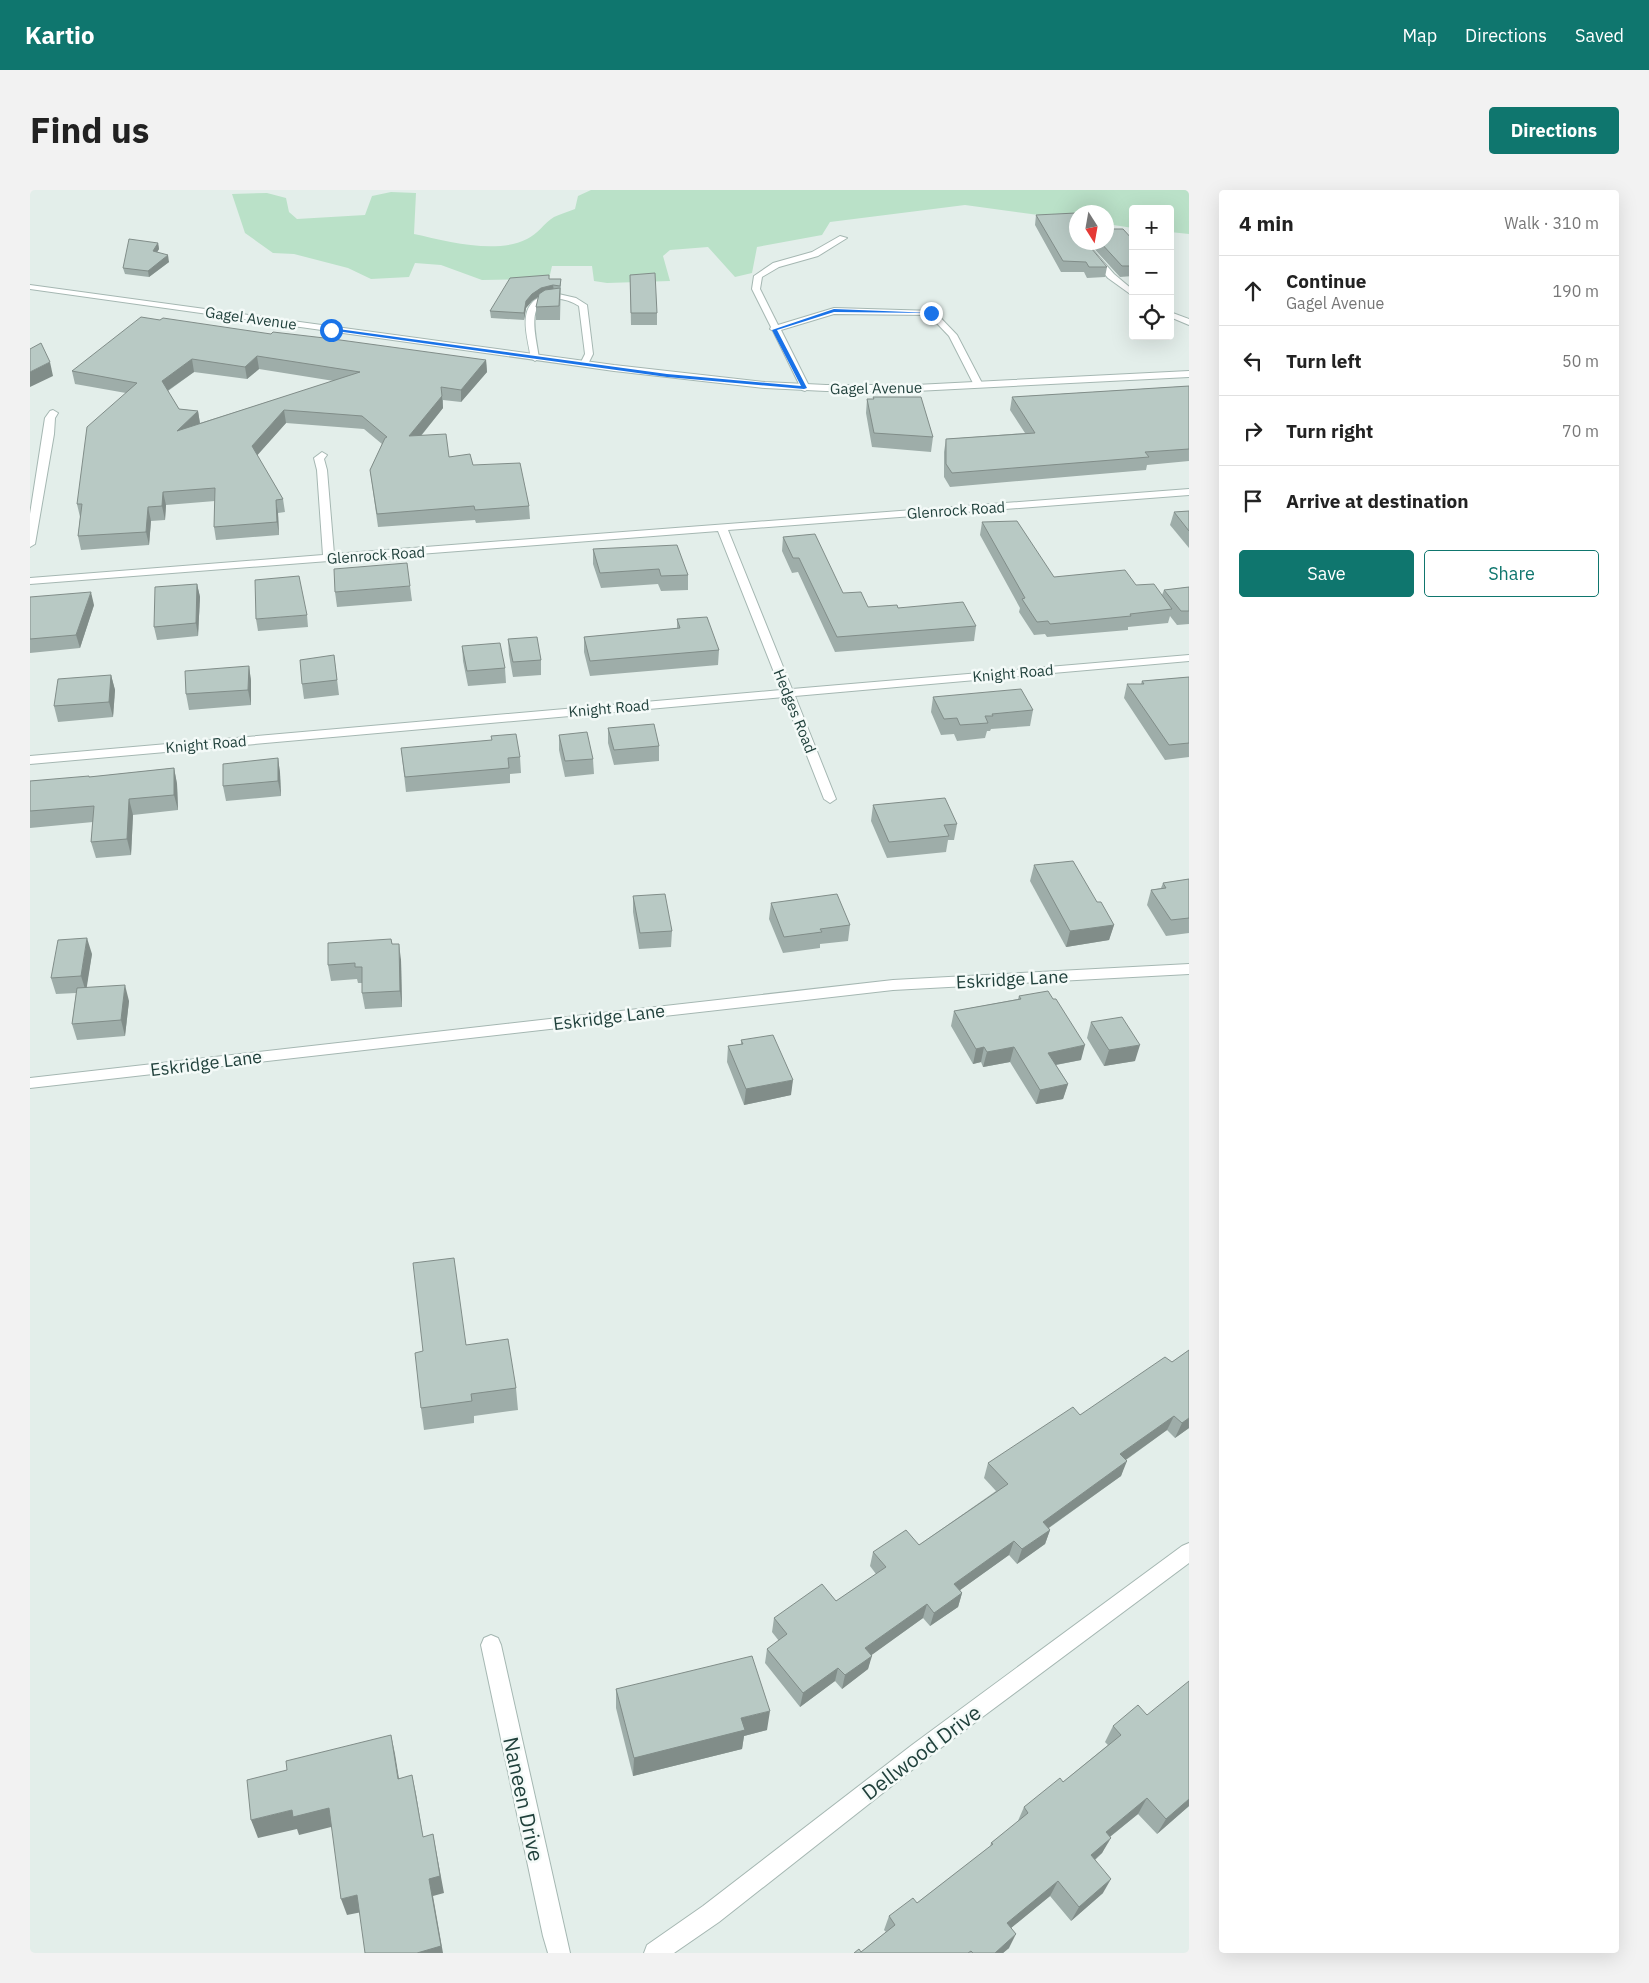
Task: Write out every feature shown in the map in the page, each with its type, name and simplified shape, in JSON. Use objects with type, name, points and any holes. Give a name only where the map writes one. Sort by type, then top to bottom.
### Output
[{"type":"street","points":[[804,388],[774,330],[756,289],[758,276],[776,265],[815,254],[843,238]]},
{"type":"street","points":[[1088,250],[1110,276],[1129,291]]},
{"type":"street","name":"Gagel Avenue","points":[[30,287],[534,358],[727,382],[804,388],[873,389],[1189,374]]},
{"type":"street","points":[[534,358],[530,318],[532,307],[536,301],[545,296],[561,296],[576,300],[583,305],[589,354],[584,364]]},
{"type":"street","points":[[774,330],[834,310],[931,313],[953,335],[978,385]]},
{"type":"street","points":[[1174,316],[1189,322]]},
{"type":"street","points":[[30,544],[49,434],[50,418],[53,413]]},
{"type":"street","points":[[322,455],[319,458],[322,470],[329,558]]},
{"type":"street","name":"Glenrock Road","points":[[30,581],[1189,492]]},
{"type":"street","name":"Hedges Road","points":[[722,528],[830,799]]},
{"type":"street","name":"Knight Road","points":[[30,760],[1189,658]]},
{"type":"street","name":"Eskridge Lane","points":[[30,1084],[893,985],[1189,969]]},
{"type":"street","name":"Dellwood Drive","points":[[655,1953],[711,1914],[919,1752],[1189,1552]]},
{"type":"street","name":"Naneen Drive","points":[[492,1645],[559,1953]]},
{"type":"green space","points":[[591,190],[1189,190],[1189,234],[1174,232],[1174,205],[1129,205],[1129,227],[1114,225],[1114,205],[1069,205],[1069,219],[965,205],[830,222],[822,235],[757,247],[752,273],[735,277],[708,247],[670,250],[663,256],[670,281],[607,283],[594,281],[592,266],[552,266],[549,279],[482,280],[441,265],[415,263],[409,277],[371,279],[348,268],[294,254],[273,253],[245,233],[232,194],[267,193],[286,198],[289,212],[297,219],[365,215],[372,196],[391,192],[416,193],[414,234],[456,243],[486,246],[514,244],[527,239],[554,217],[575,209],[578,196]]},
{"type":"building","points":[[1069,213],[1069,250],[1093,250],[1107,267],[1089,267],[1086,262],[1063,261],[1036,215]]},
{"type":"building","points":[[1114,229],[1123,229],[1129,236],[1129,266],[1122,266],[1107,250],[1114,250]]},
{"type":"building","points":[[129,239],[158,243],[153,251],[168,255],[148,271],[123,268]]},
{"type":"building","points":[[655,273],[657,313],[631,313],[630,275]]},
{"type":"building","points":[[549,275],[549,279],[561,279],[560,286],[553,285],[541,288],[532,294],[526,301],[524,313],[490,311],[510,278]]},
{"type":"building","points":[[560,288],[559,306],[536,307],[539,294],[545,290]]},
{"type":"building","points":[[141,317],[160,320],[163,318],[271,334],[273,332],[333,339],[486,360],[461,390],[441,387],[442,396],[409,436],[446,434],[449,457],[470,454],[473,465],[520,463],[529,506],[475,510],[474,506],[377,514],[370,470],[387,437],[362,416],[284,410],[252,446],[283,499],[276,500],[277,522],[214,527],[215,488],[163,492],[162,506],[148,507],[146,532],[78,536],[82,504],[77,504],[87,427],[137,383],[72,371]],"holes":[[[257,356],[360,372],[177,431],[198,411],[179,409],[162,381],[192,359],[245,367]]]},
{"type":"building","points":[[41,343],[50,362],[30,372],[30,349]]},
{"type":"building","points":[[1189,386],[1189,449],[1145,452],[1149,457],[952,473],[946,464],[946,439],[1035,433],[1012,397]]},
{"type":"building","points":[[873,397],[921,397],[933,437],[874,433],[867,399],[874,399]]},
{"type":"building","points":[[1189,511],[1189,531],[1174,512]]},
{"type":"building","points":[[1017,521],[1054,577],[1125,570],[1136,585],[1154,584],[1172,609],[1130,614],[1131,616],[1050,624],[1048,621],[1037,622],[1022,599],[1025,598],[982,522]]},
{"type":"building","points":[[815,534],[843,593],[861,592],[868,607],[897,605],[898,608],[963,602],[976,626],[837,637],[799,558],[793,558],[783,537]]},
{"type":"building","points":[[677,545],[688,575],[661,576],[659,569],[600,573],[593,549]]},
{"type":"building","points":[[407,563],[410,586],[335,592],[334,569]]},
{"type":"building","points":[[299,576],[307,615],[256,619],[255,580]]},
{"type":"building","points":[[197,584],[196,623],[154,627],[155,587]]},
{"type":"building","points":[[1189,587],[1189,611],[1181,611],[1164,590]]},
{"type":"building","points":[[91,592],[76,635],[30,639],[30,597]]},
{"type":"building","points":[[707,617],[719,650],[590,661],[584,637],[680,628],[677,619]]},
{"type":"building","points":[[537,637],[541,660],[513,662],[508,639]]},
{"type":"building","points":[[500,643],[505,668],[467,671],[462,646]]},
{"type":"building","points":[[334,655],[337,680],[302,684],[300,660]]},
{"type":"building","points":[[249,666],[248,690],[186,694],[185,671]]},
{"type":"building","points":[[111,675],[109,702],[54,706],[58,679]]},
{"type":"building","points":[[1189,677],[1189,743],[1169,745],[1127,684],[1144,684],[1142,681]]},
{"type":"building","points":[[1021,689],[1033,710],[985,716],[988,723],[960,725],[957,718],[944,719],[933,697]]},
{"type":"building","points":[[654,724],[659,746],[614,750],[608,728]]},
{"type":"building","points":[[587,732],[593,759],[565,761],[559,735]]},
{"type":"building","points":[[516,734],[520,757],[508,758],[509,768],[405,777],[401,748],[492,740],[491,736]]},
{"type":"building","points":[[278,758],[278,781],[223,786],[223,764]]},
{"type":"building","points":[[174,768],[174,795],[129,799],[127,839],[91,842],[94,806],[30,811],[30,781]]},
{"type":"building","points":[[945,798],[957,824],[944,825],[949,836],[889,842],[873,805]]},
{"type":"building","points":[[1073,861],[1097,902],[1101,902],[1114,925],[1070,931],[1034,865]]},
{"type":"building","points":[[1189,879],[1189,918],[1171,920],[1151,890],[1166,888],[1163,883]]},
{"type":"building","points":[[665,894],[672,931],[640,933],[633,896]]},
{"type":"building","points":[[837,894],[850,925],[820,929],[822,932],[784,937],[771,903]]},
{"type":"building","points":[[87,938],[81,976],[51,978],[58,940]]},
{"type":"building","points":[[391,939],[392,944],[399,944],[400,991],[362,993],[362,967],[355,967],[355,963],[328,965],[328,943]]},
{"type":"building","points":[[125,985],[121,1020],[72,1024],[77,988]]},
{"type":"building","points":[[1048,991],[1053,999],[1056,999],[1085,1045],[1048,1053],[1068,1084],[1040,1090],[1014,1047],[987,1052],[984,1047],[976,1049],[954,1011],[1021,999],[1019,996]]},
{"type":"building","points":[[1122,1017],[1140,1045],[1109,1050],[1091,1022]]},
{"type":"building","points":[[773,1035],[793,1080],[746,1089],[728,1046],[743,1044],[741,1040]]},
{"type":"building","points":[[454,1258],[466,1345],[508,1339],[516,1388],[471,1394],[472,1401],[421,1408],[415,1353],[423,1351],[413,1263]]},
{"type":"building","points":[[1189,1350],[1189,1418],[1182,1423],[1174,1416],[1120,1454],[1127,1461],[1043,1522],[1050,1530],[1022,1549],[1014,1541],[954,1584],[962,1593],[934,1613],[927,1604],[865,1648],[872,1656],[845,1675],[838,1668],[803,1693],[767,1649],[787,1634],[774,1618],[822,1584],[836,1601],[886,1567],[873,1552],[906,1530],[919,1545],[1008,1484],[988,1463],[1073,1407],[1080,1415],[1165,1357],[1172,1362]]},
{"type":"building","points":[[752,1656],[770,1711],[741,1718],[745,1730],[634,1758],[616,1689]]},
{"type":"building","points":[[1189,1681],[1189,1799],[1166,1819],[1147,1798],[1106,1832],[1111,1838],[1091,1855],[1111,1879],[1079,1907],[1058,1881],[1007,1923],[1016,1934],[995,1953],[973,1953],[971,1951],[968,1953],[854,1953],[859,1949],[861,1952],[895,1925],[889,1916],[913,1898],[917,1903],[993,1844],[991,1843],[1028,1813],[1024,1807],[1060,1778],[1063,1782],[1121,1735],[1113,1726],[1138,1705],[1147,1715]]},
{"type":"building","points":[[391,1735],[398,1779],[412,1775],[423,1837],[433,1834],[440,1876],[429,1879],[441,1946],[417,1953],[365,1953],[357,1895],[341,1899],[329,1808],[293,1817],[292,1810],[251,1820],[247,1780],[287,1770],[286,1761]]},
{"type":"route","points":[[331,330],[667,376],[804,388],[774,330],[834,310],[931,313]]}]
